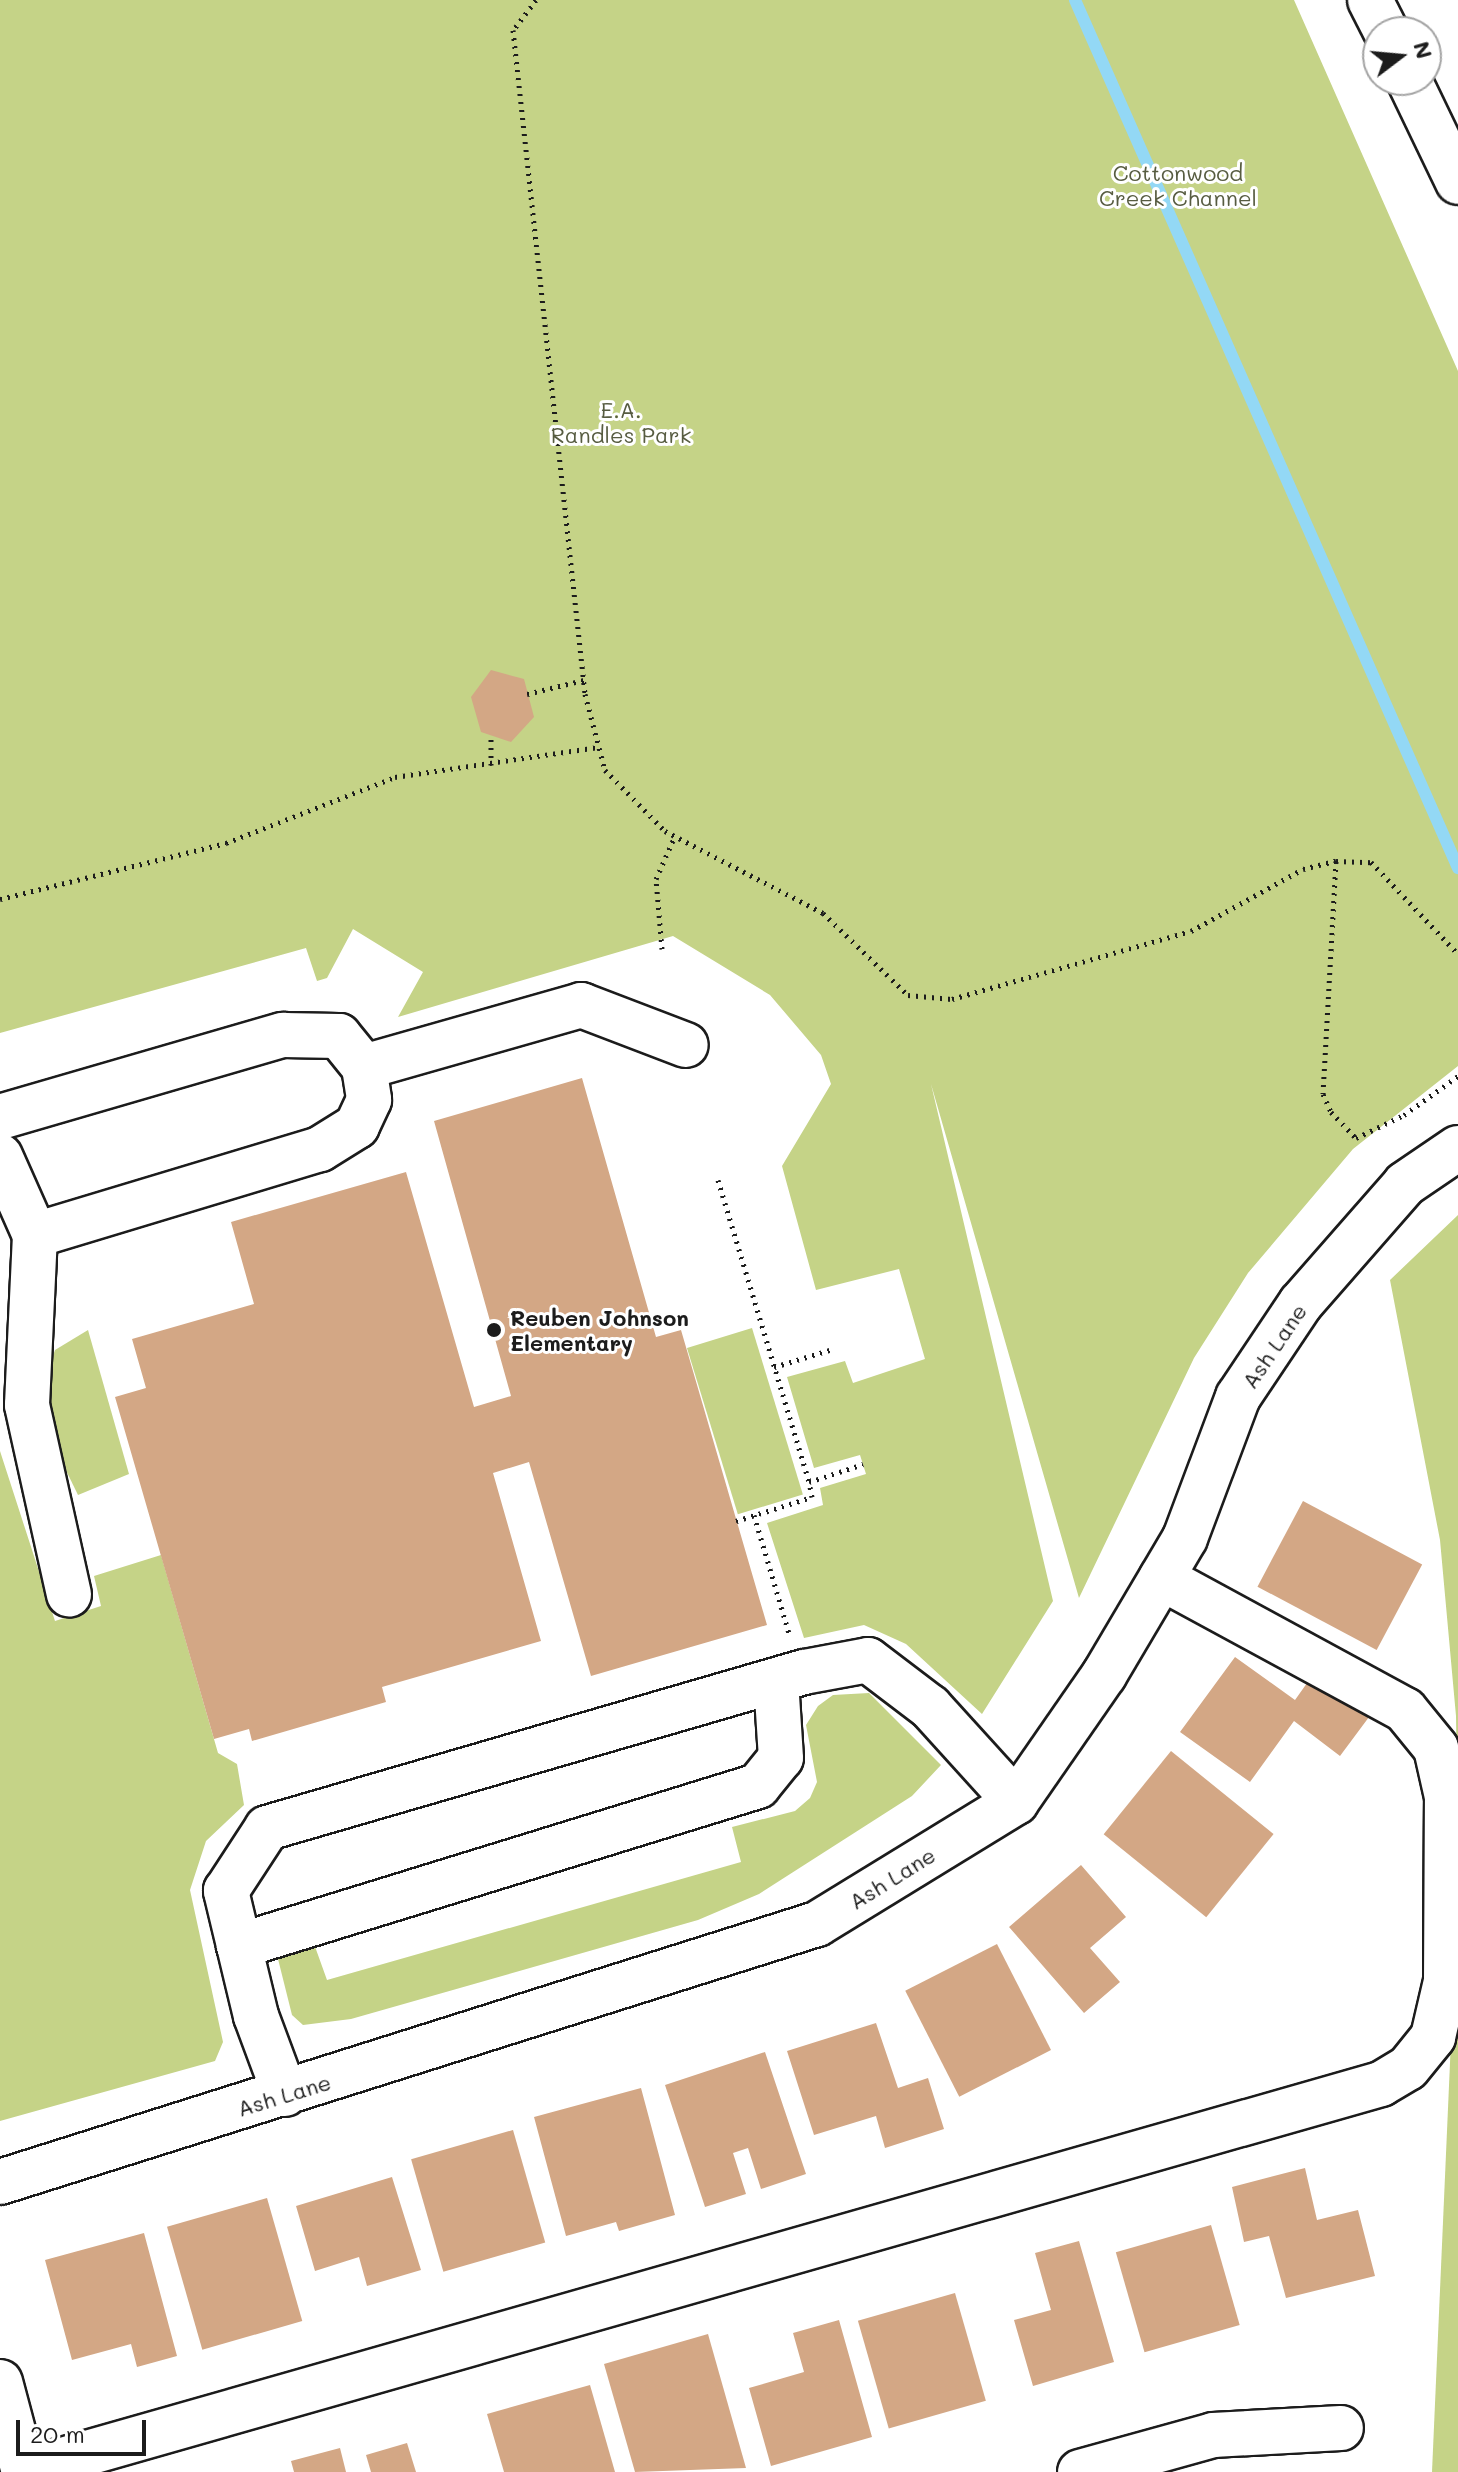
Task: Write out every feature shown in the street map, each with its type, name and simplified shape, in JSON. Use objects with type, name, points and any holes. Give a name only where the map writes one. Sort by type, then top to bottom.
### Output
[{"type":"street","points":[[1417,96],[1458,182]]},
{"type":"street","points":[[364,1067],[581,1005],[686,1045]]},
{"type":"street","points":[[0,1117],[283,1035],[339,1036],[364,1067],[369,1100],[357,1126],[320,1149],[35,1235]]},
{"type":"street","name":"Ash Lane","points":[[0,2182],[817,1924],[1016,1802],[1104,1675],[1185,1538],[1238,1397],[1301,1303],[1405,1184],[1458,1148]]},
{"type":"street","points":[[0,1156],[35,1235],[27,1405],[69,1594]]},
{"type":"street","points":[[0,2382],[24,2472],[1381,2084],[1408,2068],[1433,2037],[1446,1981],[1447,1797],[1436,1748],[1405,1710],[1162,1578]]},
{"type":"street","points":[[285,2094],[239,1946],[226,1891],[267,1828],[784,1661],[868,1660],[930,1707],[1016,1802]]},
{"type":"street","points":[[239,1946],[758,1786],[781,1758],[784,1661]]},
{"type":"street","points":[[1080,2472],[1174,2459],[1213,2435],[1341,2428]]},
{"type":"path","points":[[536,0],[513,30],[584,680],[605,770],[675,836],[823,913],[908,995],[952,999],[1191,931],[1303,869],[1336,861],[1371,862],[1458,954]]},
{"type":"path","points":[[527,694],[584,680]]},
{"type":"path","points":[[491,736],[491,765]]},
{"type":"path","points":[[0,899],[226,843],[395,777],[599,747]]},
{"type":"path","points":[[662,949],[656,879],[675,836]]},
{"type":"path","points":[[1336,861],[1323,1094],[1342,1128],[1356,1138],[1404,1115],[1458,1076]]},
{"type":"path","points":[[718,1180],[812,1497],[736,1521]]},
{"type":"path","points":[[774,1367],[833,1349]]},
{"type":"path","points":[[809,1482],[863,1464]]},
{"type":"path","points":[[754,1515],[784,1661]]},
{"type":"green space","name":"E.A. Randles Park","points":[[0,0],[1294,0],[1458,371],[1458,1066],[1353,1149],[1248,1273],[1194,1358],[1079,1598],[931,1084],[1053,1601],[982,1714],[906,1644],[864,1625],[804,1638],[767,1523],[823,1505],[820,1488],[866,1474],[860,1455],[814,1468],[787,1377],[845,1361],[853,1383],[925,1359],[899,1269],[816,1290],[782,1166],[831,1084],[821,1055],[770,995],[673,936],[398,1017],[423,972],[353,929],[327,978],[317,981],[306,948],[0,1033]]},
{"type":"green space","points":[[1458,1215],[1458,1849],[1456,1716],[1440,1540],[1390,1280]]},
{"type":"green space","points":[[752,1328],[803,1494],[738,1514],[687,1348]]},
{"type":"green space","points":[[88,1330],[129,1474],[78,1495],[58,1454],[41,1391],[55,1350]]},
{"type":"green space","points":[[0,1451],[55,1621],[101,1606],[94,1576],[161,1555],[218,1753],[237,1764],[244,1805],[206,1841],[190,1890],[223,2042],[215,2061],[0,2121]]},
{"type":"green space","points":[[869,1693],[941,1765],[912,1796],[759,1894],[698,1920],[351,2019],[303,2025],[292,2015],[276,1951],[313,1941],[327,1980],[741,1862],[732,1827],[795,1811],[810,1798],[817,1782],[806,1725],[818,1706],[833,1695]]},
{"type":"green space","points":[[1458,1881],[1458,2472],[1432,2472]]},
{"type":"building","points":[[491,670],[524,679],[534,717],[511,742],[481,732],[471,697]]},
{"type":"building","points":[[582,1078],[656,1337],[681,1330],[767,1625],[591,1676],[529,1462],[493,1473],[541,1641],[382,1687],[386,1702],[252,1741],[249,1729],[214,1739],[115,1397],[146,1388],[132,1339],[254,1304],[231,1222],[406,1172],[474,1407],[511,1396],[434,1121]]},
{"type":"building","points":[[1303,1501],[1422,1564],[1377,1650],[1257,1587]]},
{"type":"building","points":[[1235,1657],[1295,1700],[1312,1676],[1369,1717],[1340,1756],[1294,1721],[1250,1782],[1180,1732]]},
{"type":"building","points":[[1171,1751],[1274,1834],[1206,1917],[1104,1834]]},
{"type":"building","points":[[1081,1865],[1126,1917],[1090,1948],[1120,1982],[1084,2013],[1009,1927]]},
{"type":"building","points":[[997,1944],[1051,2050],[959,2097],[905,1991]]},
{"type":"building","points":[[876,2023],[898,2088],[928,2078],[944,2129],[885,2148],[876,2116],[814,2135],[787,2051]]},
{"type":"building","points":[[765,2052],[806,2174],[761,2189],[748,2148],[733,2153],[746,2194],[705,2207],[665,2085]]},
{"type":"building","points":[[641,2088],[675,2215],[619,2231],[616,2222],[566,2236],[534,2117]]},
{"type":"building","points":[[513,2130],[545,2242],[443,2272],[411,2159]]},
{"type":"building","points":[[1305,2168],[1317,2220],[1358,2210],[1375,2276],[1286,2298],[1269,2236],[1244,2242],[1232,2187]]},
{"type":"building","points":[[392,2177],[421,2270],[367,2286],[359,2257],[315,2271],[296,2206]]},
{"type":"building","points":[[267,2198],[302,2321],[202,2350],[167,2227]]},
{"type":"building","points":[[1211,2225],[1240,2325],[1145,2352],[1116,2252]]},
{"type":"building","points":[[144,2233],[177,2356],[137,2367],[131,2344],[72,2360],[45,2260]]},
{"type":"building","points":[[1079,2241],[1114,2362],[1033,2386],[1014,2320],[1051,2310],[1035,2253]]},
{"type":"building","points":[[955,2293],[986,2401],[889,2429],[858,2321]]},
{"type":"building","points":[[839,2320],[872,2437],[771,2466],[749,2388],[804,2372],[793,2333]]},
{"type":"building","points":[[708,2334],[746,2468],[635,2472],[604,2364]]},
{"type":"building","points":[[590,2385],[615,2472],[504,2472],[487,2414]]},
{"type":"building","points":[[407,2443],[416,2472],[371,2472],[366,2455]]},
{"type":"building","points":[[340,2448],[346,2472],[294,2472],[291,2461]]},
{"type":"waterway","points":[[1075,0],[1458,868]]},
{"type":"place","name":"Reuben Johnson Elementary","points":[[494,1330]]},
{"type":"park label","name":"Cottonwood Creek Channel","points":[[1178,184]]}]
